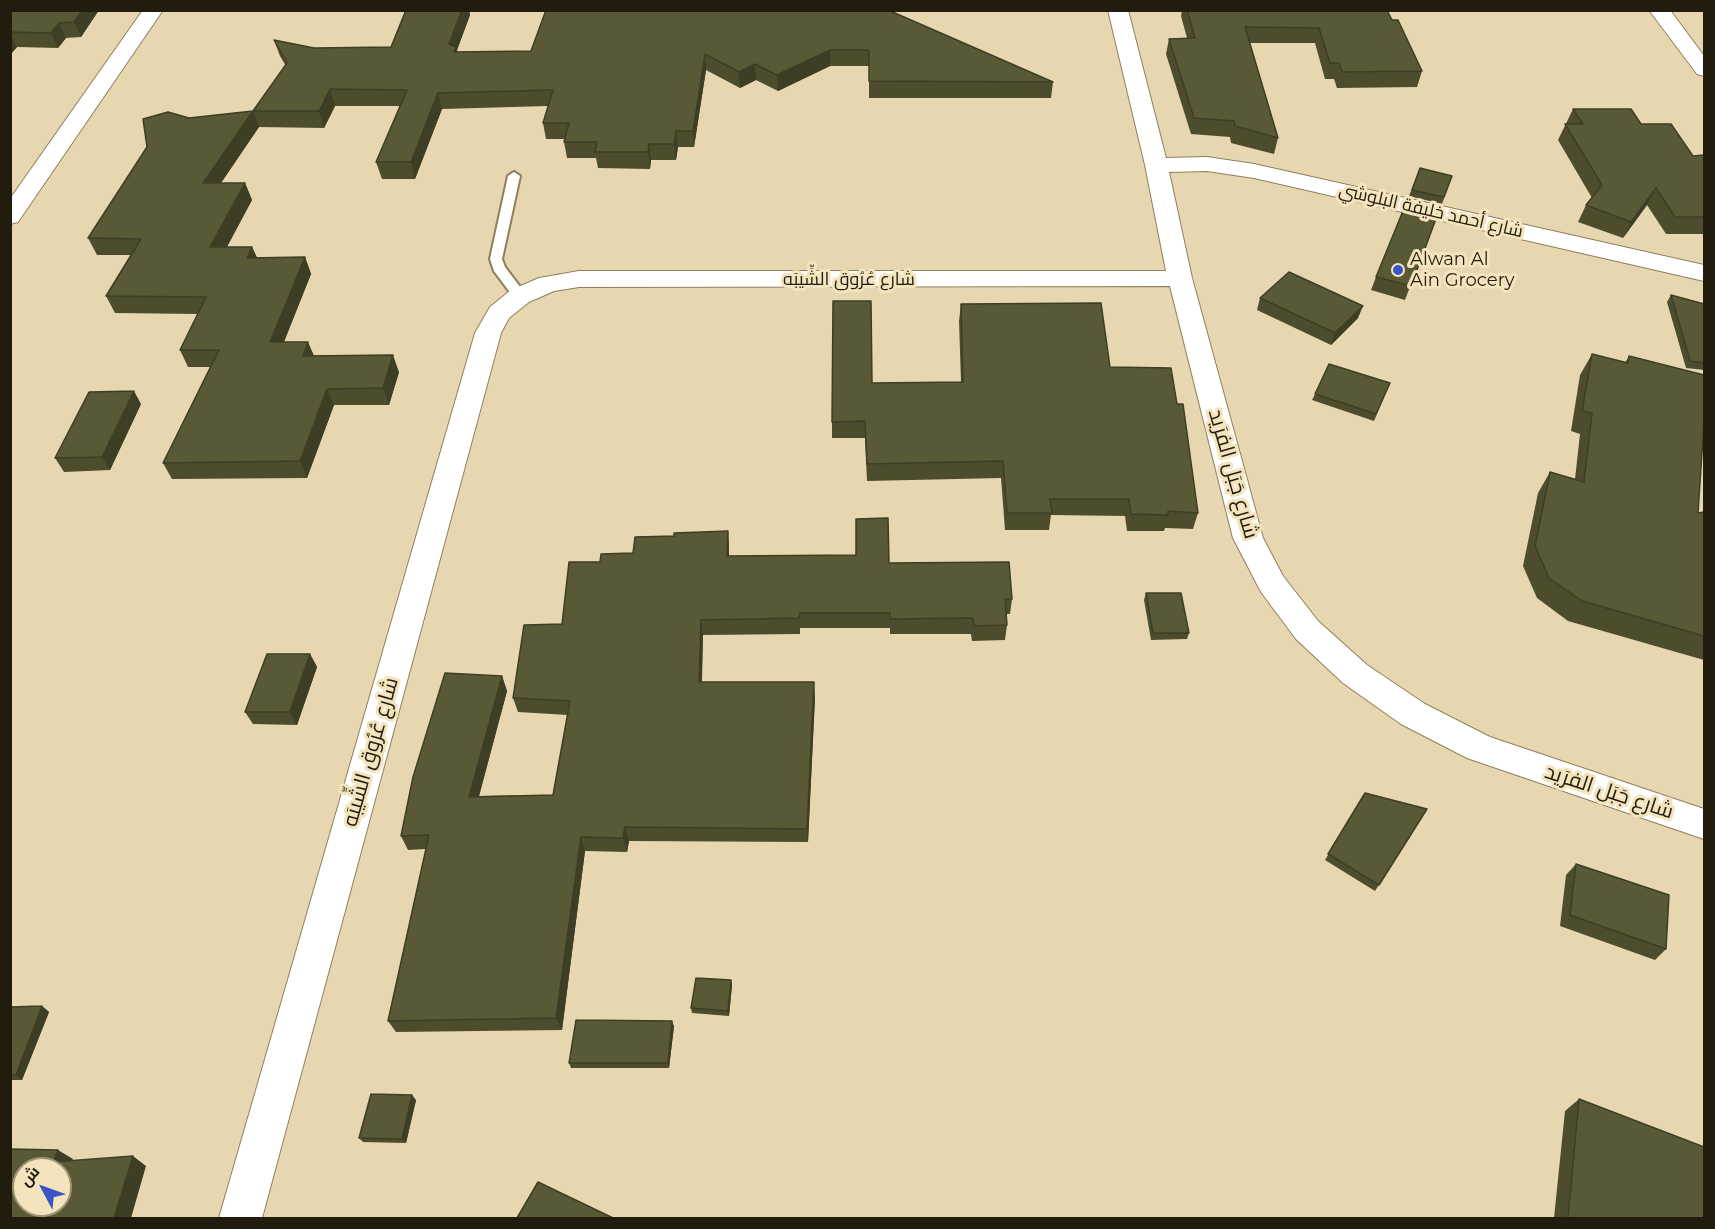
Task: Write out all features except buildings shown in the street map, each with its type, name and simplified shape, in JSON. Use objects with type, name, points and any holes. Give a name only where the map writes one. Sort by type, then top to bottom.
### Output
[{"type":"street","points":[[10,217],[153,10]]},
{"type":"street","name":"شارع جَبَل الفرَيد","points":[[1118,10],[1156,165],[1180,278],[1248,538],[1272,584],[1307,630],[1355,674],[1413,714],[1479,748],[1704,824]]},
{"type":"street","points":[[1659,10],[1704,70]]},
{"type":"street","name":"شارع أحمد خليفة البلوشي","points":[[1156,165],[1208,164],[1254,171],[1704,273]]},
{"type":"street","name":"شارع عُرُوق الشِّيبَه","points":[[240,1218],[488,333],[499,313],[520,296],[548,284],[579,279],[1117,280],[1180,278]]},
{"type":"lane","points":[[514,176],[496,259],[499,267],[520,296]]},
{"type":"place","name":"Alwan Al Ain Grocery","points":[[1398,270]]}]
